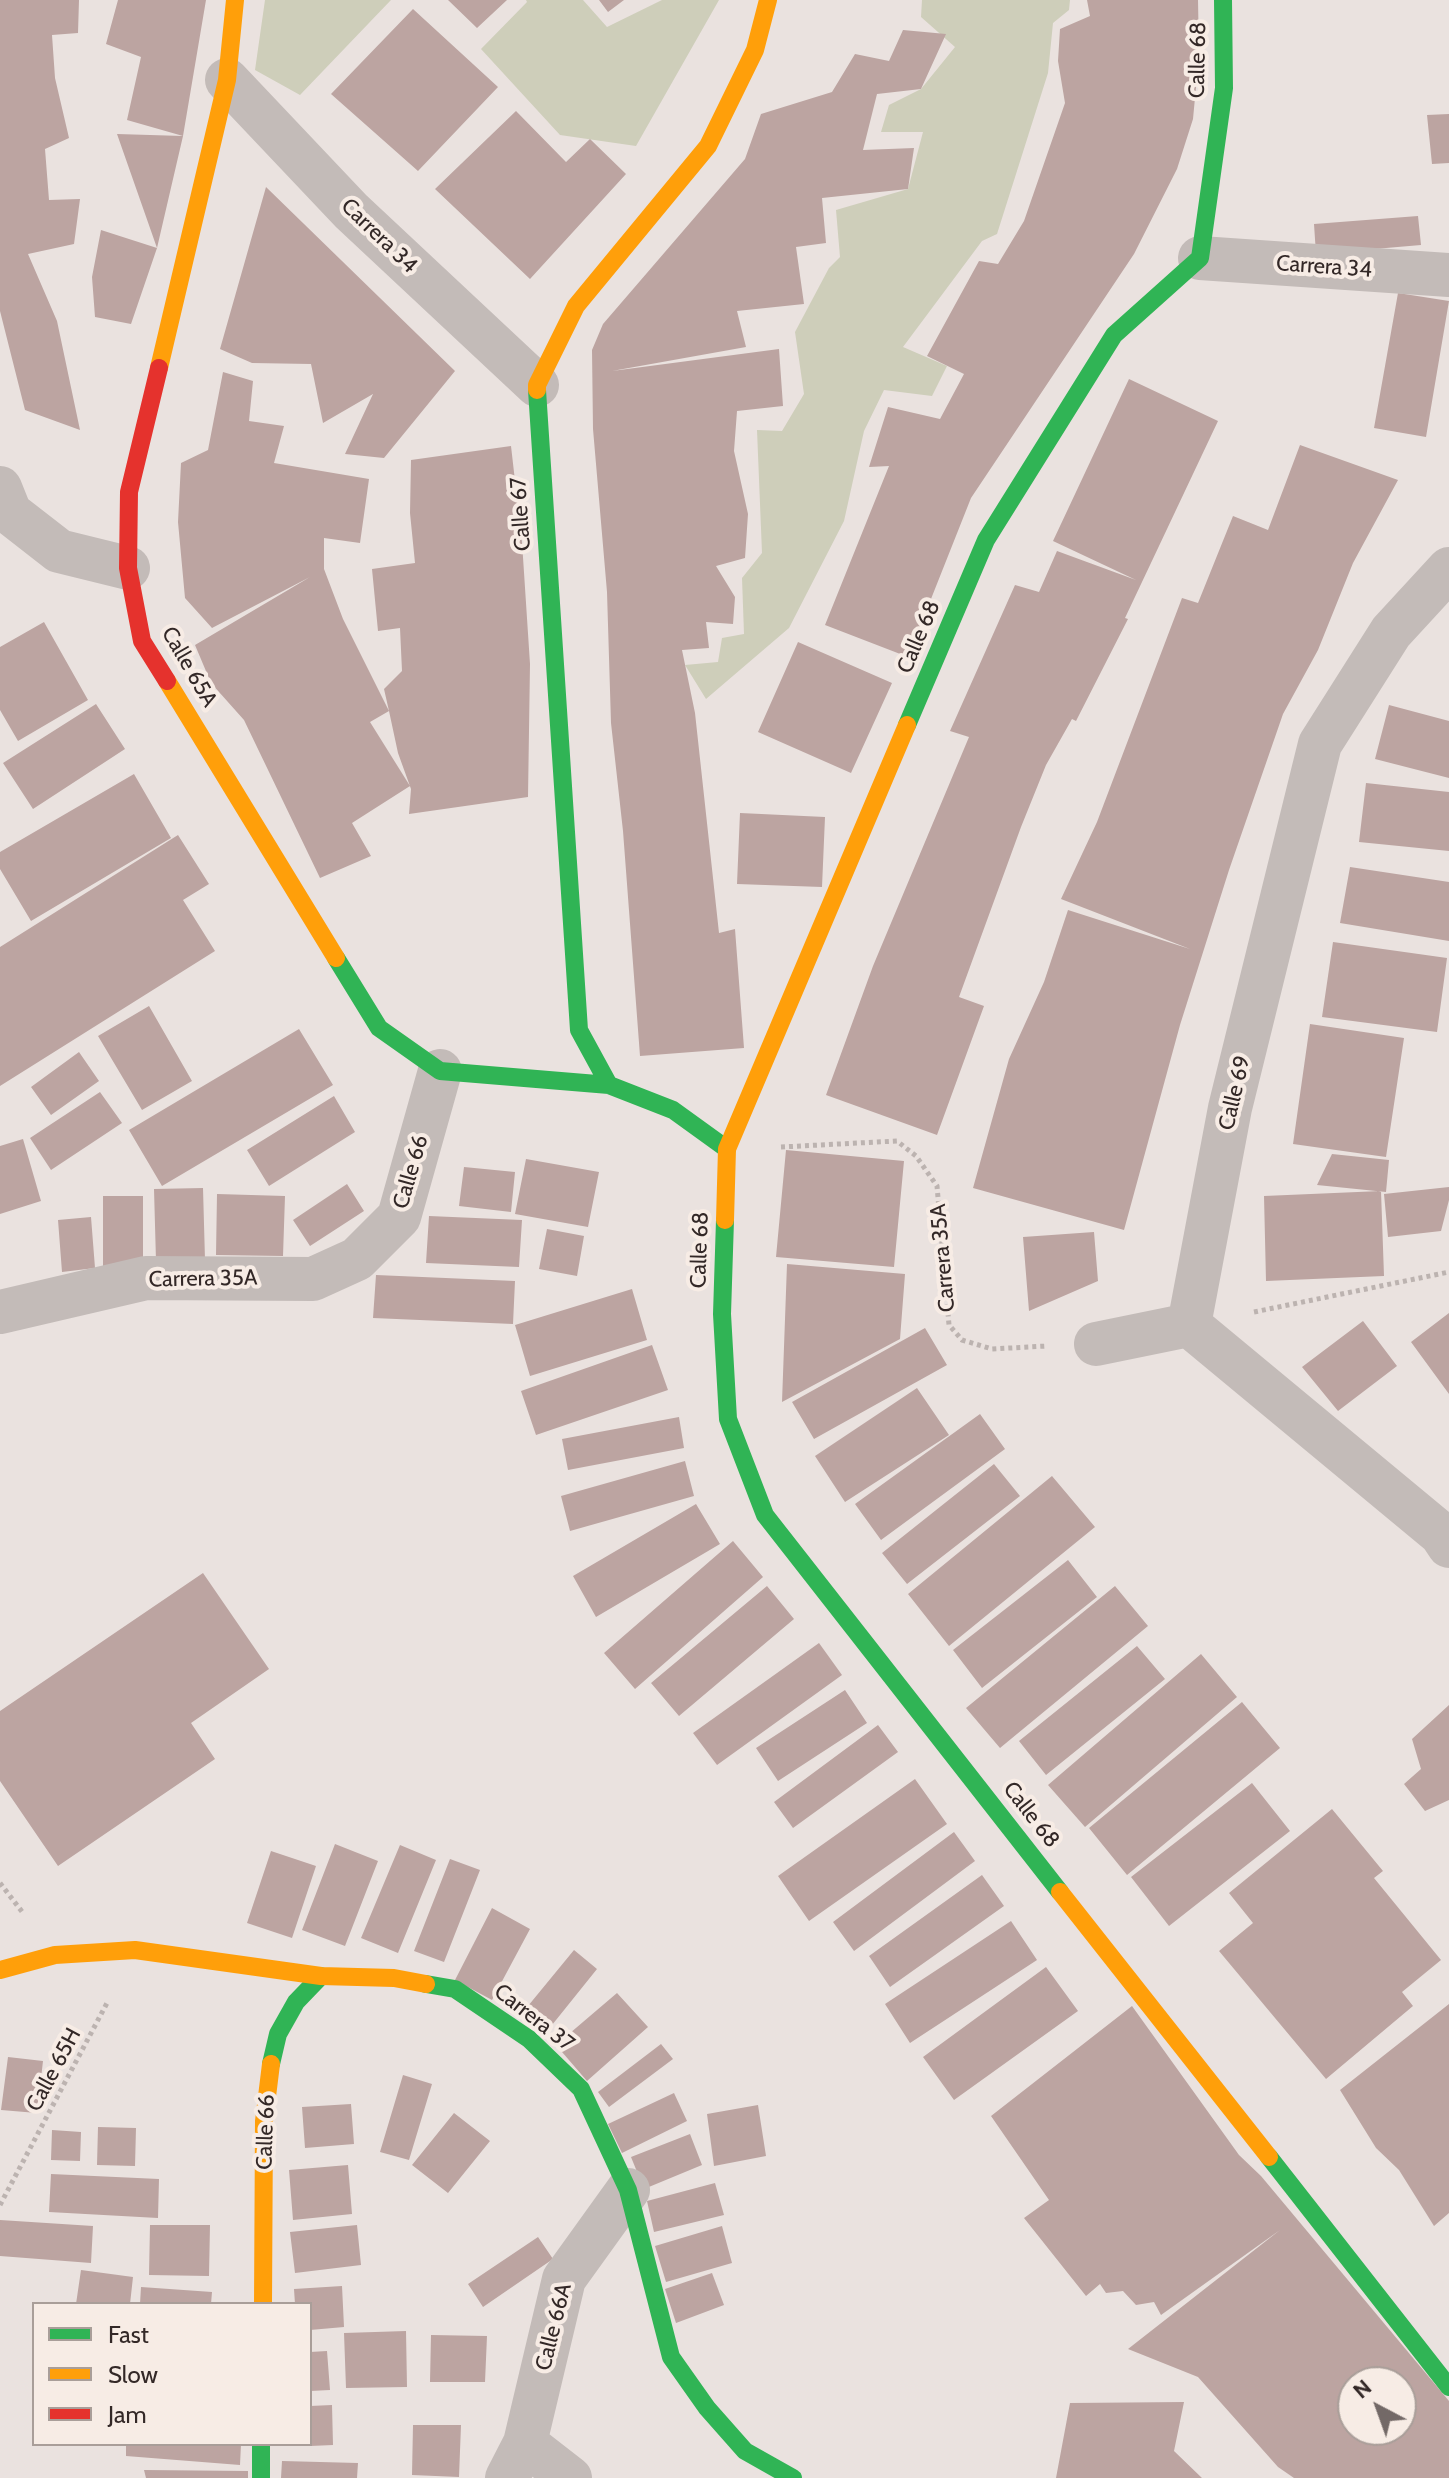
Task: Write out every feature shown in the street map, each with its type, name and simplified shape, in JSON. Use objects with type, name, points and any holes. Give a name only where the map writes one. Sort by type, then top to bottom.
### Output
[{"type":"main road","name":"Calle 65A","points":[[235,0],[227,80],[129,492],[128,568],[142,641],[379,1028],[440,1071]]},
{"type":"main road","name":"Calle 67","points":[[609,1085],[579,1030],[537,385],[576,306],[708,146],[755,50],[768,0]]},
{"type":"main road","name":"Calle 68","points":[[1223,0],[1224,88],[1200,258],[1114,335],[986,540],[727,1149],[722,1314],[728,1419],[765,1515],[1449,2387]]},
{"type":"main road","points":[[440,1071],[609,1085],[673,1110],[727,1149]]},
{"type":"main road","name":"Carrera 37","points":[[0,1970],[55,1955],[135,1950],[321,1976],[394,1978],[455,1989],[529,2039],[581,2089],[628,2190],[671,2357],[707,2408],[745,2451],[793,2478]]},
{"type":"main road","name":"Calle 66","points":[[263,2302],[264,2121],[268,2075],[278,2034],[296,2002],[321,1976]]},
{"type":"main road","points":[[261,2446],[261,2478]]},
{"type":"street","name":"Carrera 34","points":[[227,80],[351,211],[537,385]]},
{"type":"street","name":"Carrera 34","points":[[1200,258],[1449,275]]},
{"type":"street","points":[[0,488],[10,513],[59,551],[128,568]]},
{"type":"street","name":"Calle 69","points":[[1189,1325],[1230,1108],[1320,744],[1391,632],[1449,569]]},
{"type":"street","name":"Calle 66","points":[[357,1259],[399,1217],[440,1071]]},
{"type":"street","name":"Carrera 35A","points":[[0,1312],[146,1278],[313,1279],[357,1259]]},
{"type":"street","points":[[1096,1344],[1189,1325],[1441,1534],[1449,1546]]},
{"type":"street","name":"Calle 66A","points":[[516,2461],[564,2279],[628,2190]]},
{"type":"street","points":[[516,2461],[570,2478]]},
{"type":"path","name":"Carrera 35A","points":[[727,1149],[897,1141],[916,1156],[937,1186],[949,1325],[962,1340],[992,1349],[1096,1344]]},
{"type":"path","points":[[1189,1325],[1449,1272]]},
{"type":"path","name":"Calle 65H","points":[[0,2205],[135,1950]]},
{"type":"green space","points":[[265,0],[391,0],[300,95],[255,70]]},
{"type":"green space","points":[[526,0],[583,0],[607,27],[662,0],[719,0],[636,146],[560,135],[481,49]]},
{"type":"green space","points":[[922,0],[1070,0],[1069,10],[1053,23],[1048,73],[997,234],[982,241],[903,347],[947,366],[932,396],[884,390],[864,431],[844,521],[789,628],[706,699],[685,665],[718,662],[722,638],[744,634],[742,578],[762,553],[757,430],[782,431],[804,394],[795,332],[829,268],[840,257],[836,210],[908,189],[923,132],[881,132],[889,105],[921,89],[955,47],[921,17]]},
{"type":"building","points":[[0,0],[79,0],[78,33],[52,35],[55,78],[69,138],[45,149],[49,200],[80,199],[74,244],[28,254],[57,321],[80,430],[25,410],[0,311]]},
{"type":"building","points":[[118,0],[206,0],[183,136],[127,120],[141,57],[106,44]]},
{"type":"building","points":[[448,0],[507,0],[477,28]]},
{"type":"building","points":[[599,0],[624,0],[608,12]]},
{"type":"building","points":[[1087,0],[1198,0],[1199,55],[1193,119],[1177,169],[1134,254],[971,498],[908,657],[825,625],[889,466],[869,467],[888,407],[940,419],[964,374],[927,356],[979,261],[998,264],[1024,221],[1065,103],[1058,61],[1060,29],[1090,16]]},
{"type":"building","points":[[413,9],[498,87],[418,171],[331,94]]},
{"type":"building","points":[[903,30],[946,34],[921,89],[877,94],[863,150],[914,148],[908,189],[822,198],[826,243],[796,247],[804,304],[737,311],[746,347],[612,371],[779,349],[783,406],[737,411],[734,451],[748,514],[745,558],[716,566],[735,597],[733,624],[706,622],[709,648],[682,650],[695,713],[719,933],[735,929],[744,1048],[640,1056],[623,831],[611,723],[607,592],[593,429],[592,350],[603,324],[745,159],[761,114],[832,92],[855,54],[889,61]]},
{"type":"building","points":[[516,111],[566,162],[590,139],[626,174],[530,279],[435,189]]},
{"type":"building","points":[[1449,114],[1449,163],[1432,164],[1427,115]]},
{"type":"building","points":[[117,134],[183,136],[157,248]]},
{"type":"building","points":[[266,187],[455,371],[384,458],[345,454],[373,394],[323,423],[311,364],[252,363],[220,349]]},
{"type":"building","points":[[1418,216],[1421,245],[1316,254],[1314,224]]},
{"type":"building","points":[[101,230],[157,248],[131,324],[95,317],[92,277]]},
{"type":"building","points":[[1398,293],[1449,301],[1426,437],[1374,428]]},
{"type":"building","points":[[223,372],[253,381],[249,421],[284,426],[274,463],[369,479],[360,543],[324,538],[324,569],[343,619],[389,711],[370,722],[410,786],[352,823],[371,856],[320,878],[244,720],[211,683],[195,645],[310,577],[212,628],[185,598],[178,522],[181,463],[208,450]]},
{"type":"building","points":[[1129,379],[1218,421],[1125,618],[1128,619],[1076,721],[1072,719],[1046,765],[1021,827],[959,997],[984,1006],[937,1135],[826,1095],[873,966],[969,737],[950,731],[1015,585],[1039,592],[1057,551],[1136,580],[1053,541]]},
{"type":"building","points":[[1300,445],[1398,480],[1353,563],[1318,650],[1283,714],[1180,1025],[1124,1230],[973,1188],[1009,1059],[1044,982],[1068,910],[1190,949],[1061,899],[1097,822],[1182,598],[1198,603],[1233,516],[1268,530]]},
{"type":"building","points":[[511,446],[522,542],[530,664],[528,797],[409,814],[411,789],[398,753],[384,689],[402,671],[400,628],[378,631],[372,569],[415,563],[410,513],[411,460]]},
{"type":"building","points":[[44,622],[88,700],[18,741],[0,710],[0,647]]},
{"type":"building","points":[[798,642],[892,683],[851,773],[758,732]]},
{"type":"building","points":[[96,704],[125,749],[33,809],[3,763]]},
{"type":"building","points":[[1389,705],[1449,721],[1449,778],[1375,759]]},
{"type":"building","points":[[134,774],[171,838],[31,921],[0,869],[0,852]]},
{"type":"building","points":[[1366,783],[1449,792],[1449,851],[1359,842]]},
{"type":"building","points":[[740,813],[825,817],[822,887],[737,884]]},
{"type":"building","points":[[178,835],[209,884],[183,900],[215,951],[0,1086],[0,947]]},
{"type":"building","points":[[1350,867],[1449,882],[1449,941],[1340,923]]},
{"type":"building","points":[[1333,942],[1447,958],[1437,1032],[1322,1017]]},
{"type":"building","points":[[149,1006],[192,1081],[142,1110],[98,1036]]},
{"type":"building","points":[[1310,1024],[1404,1038],[1386,1157],[1293,1144]]},
{"type":"building","points":[[299,1029],[333,1085],[162,1186],[129,1130]]},
{"type":"building","points":[[79,1052],[99,1081],[51,1115],[31,1087]]},
{"type":"building","points":[[100,1092],[122,1123],[51,1170],[30,1138]]},
{"type":"building","points":[[334,1096],[355,1132],[269,1186],[247,1150]]},
{"type":"building","points":[[23,1139],[41,1201],[0,1214],[0,1146]]},
{"type":"building","points":[[786,1150],[904,1161],[894,1267],[776,1257]]},
{"type":"building","points":[[1332,1154],[1389,1160],[1386,1192],[1317,1185]]},
{"type":"building","points":[[526,1159],[599,1172],[588,1227],[515,1214]]},
{"type":"building","points":[[464,1167],[515,1172],[511,1212],[459,1206]]},
{"type":"building","points":[[347,1184],[364,1211],[310,1246],[293,1220]]},
{"type":"building","points":[[1449,1187],[1441,1231],[1388,1237],[1384,1194]]},
{"type":"building","points":[[203,1188],[205,1260],[156,1261],[154,1189]]},
{"type":"building","points":[[1381,1191],[1384,1276],[1266,1281],[1264,1196]]},
{"type":"building","points":[[217,1194],[285,1196],[283,1256],[216,1255]]},
{"type":"building","points":[[103,1196],[143,1196],[143,1265],[103,1266]]},
{"type":"building","points":[[429,1216],[522,1220],[519,1267],[426,1263]]},
{"type":"building","points":[[91,1217],[95,1268],[62,1272],[58,1220]]},
{"type":"building","points":[[547,1229],[584,1236],[577,1276],[539,1269]]},
{"type":"building","points":[[1094,1232],[1098,1281],[1029,1311],[1023,1237]]},
{"type":"building","points":[[787,1264],[905,1274],[900,1339],[782,1402]]},
{"type":"building","points":[[376,1275],[515,1281],[513,1324],[373,1318]]},
{"type":"building","points":[[632,1289],[647,1340],[530,1376],[515,1325]]},
{"type":"building","points":[[1449,1313],[1449,1394],[1411,1342]]},
{"type":"building","points":[[1363,1321],[1397,1366],[1338,1411],[1302,1367]]},
{"type":"building","points":[[925,1328],[947,1365],[814,1439],[792,1402]]},
{"type":"building","points":[[652,1345],[668,1390],[536,1435],[521,1391]]},
{"type":"building","points":[[917,1388],[949,1435],[845,1502],[815,1456]]},
{"type":"building","points":[[980,1414],[1005,1449],[881,1540],[855,1504]]},
{"type":"building","points":[[679,1417],[684,1448],[568,1470],[562,1439]]},
{"type":"building","points":[[685,1461],[694,1496],[570,1531],[561,1496]]},
{"type":"building","points":[[994,1464],[1020,1496],[907,1584],[882,1553]]},
{"type":"building","points":[[1052,1476],[1095,1527],[949,1646],[908,1594]]},
{"type":"building","points":[[696,1504],[720,1544],[596,1617],[573,1576]]},
{"type":"building","points":[[733,1541],[763,1577],[635,1689],[604,1653]]},
{"type":"building","points":[[1068,1560],[1097,1597],[982,1688],[953,1650]]},
{"type":"building","points":[[203,1573],[269,1669],[191,1723],[215,1759],[58,1866],[0,1781],[0,1711]]},
{"type":"building","points":[[767,1586],[794,1619],[679,1716],[651,1683]]},
{"type":"building","points":[[1115,1586],[1148,1626],[1000,1748],[966,1708]]},
{"type":"building","points":[[819,1643],[842,1675],[717,1765],[693,1733]]},
{"type":"building","points":[[1137,1646],[1165,1679],[1046,1775],[1019,1741]]},
{"type":"building","points":[[1201,1654],[1237,1697],[1085,1827],[1048,1785]]},
{"type":"building","points":[[845,1690],[867,1723],[778,1781],[756,1748]]},
{"type":"building","points":[[1242,1702],[1280,1748],[1127,1875],[1089,1828]]},
{"type":"building","points":[[1449,1705],[1449,1800],[1425,1811],[1404,1784],[1421,1769],[1412,1739]]},
{"type":"building","points":[[878,1725],[898,1752],[793,1828],[774,1802]]},
{"type":"building","points":[[915,1779],[947,1824],[809,1921],[778,1876]]},
{"type":"building","points":[[1252,1783],[1290,1831],[1169,1926],[1131,1877]]},
{"type":"building","points":[[1332,1809],[1383,1871],[1374,1878],[1441,1960],[1402,1992],[1413,2006],[1326,2079],[1219,1951],[1253,1923],[1229,1893]]},
{"type":"building","points":[[954,1832],[975,1861],[854,1951],[833,1922]]},
{"type":"building","points":[[335,1844],[378,1861],[345,1946],[302,1930]]},
{"type":"building","points":[[400,1845],[436,1860],[398,1953],[361,1938]]},
{"type":"building","points":[[271,1851],[316,1866],[292,1938],[247,1923]]},
{"type":"building","points":[[450,1859],[480,1870],[444,1962],[414,1951]]},
{"type":"building","points":[[982,1875],[1004,1906],[890,1987],[869,1956]]},
{"type":"building","points":[[492,1908],[530,1929],[492,2000],[455,1980]]},
{"type":"building","points":[[1011,1921],[1037,1960],[910,2043],[885,2004]]},
{"type":"building","points":[[574,1950],[597,1969],[552,2025],[528,2006]]},
{"type":"building","points":[[1046,1967],[1078,2011],[954,2100],[923,2057]]},
{"type":"building","points":[[617,1993],[648,2027],[587,2081],[556,2045]]},
{"type":"building","points":[[1449,2004],[1449,2213],[1434,2226],[1399,2170],[1376,2148],[1340,2090]]},
{"type":"building","points":[[1132,2006],[1239,2155],[1261,2176],[1449,2401],[1449,2478],[1294,2478],[1278,2467],[1198,2377],[1128,2349],[1280,2230],[1161,2315],[1154,2302],[1136,2305],[1123,2291],[1106,2293],[1100,2284],[1086,2296],[1024,2218],[1049,2200],[991,2116]]},
{"type":"building","points":[[661,2044],[673,2059],[609,2107],[598,2092]]},
{"type":"building","points":[[8,2057],[43,2061],[37,2113],[1,2110]]},
{"type":"building","points":[[403,2075],[432,2084],[409,2160],[380,2152]]},
{"type":"building","points":[[674,2093],[687,2121],[622,2153],[608,2124]]},
{"type":"building","points":[[351,2104],[354,2144],[305,2148],[302,2107]]},
{"type":"building","points":[[758,2105],[766,2156],[714,2166],[707,2114]]},
{"type":"building","points":[[454,2113],[490,2141],[448,2193],[412,2165]]},
{"type":"building","points":[[98,2127],[136,2128],[135,2166],[97,2165]]},
{"type":"building","points":[[52,2130],[81,2132],[80,2161],[51,2160]]},
{"type":"building","points":[[690,2134],[702,2165],[644,2189],[631,2157]]},
{"type":"building","points":[[348,2165],[352,2214],[293,2220],[289,2170]]},
{"type":"building","points":[[51,2174],[159,2179],[158,2218],[49,2212]]},
{"type":"building","points":[[715,2183],[724,2215],[654,2232],[647,2201]]},
{"type":"building","points":[[0,2220],[93,2226],[91,2263],[0,2256]]},
{"type":"building","points":[[150,2225],[210,2225],[209,2276],[149,2275]]},
{"type":"building","points":[[357,2225],[361,2265],[295,2273],[290,2232]]},
{"type":"building","points":[[722,2226],[732,2263],[666,2282],[655,2246]]},
{"type":"building","points":[[538,2237],[553,2259],[483,2307],[468,2284]]},
{"type":"building","points":[[81,2270],[133,2277],[130,2302],[76,2302]]},
{"type":"building","points":[[712,2273],[724,2305],[676,2323],[665,2289]]},
{"type":"building","points":[[342,2286],[344,2327],[312,2330],[312,2302],[295,2302],[294,2289]]},
{"type":"building","points":[[141,2287],[212,2292],[211,2302],[140,2302]]},
{"type":"building","points":[[406,2331],[407,2387],[346,2388],[344,2333]]},
{"type":"building","points":[[431,2335],[487,2336],[485,2382],[430,2382]]},
{"type":"building","points":[[327,2351],[330,2390],[312,2391],[312,2352]]},
{"type":"building","points":[[1184,2402],[1174,2451],[1202,2478],[1056,2478],[1070,2403]]},
{"type":"building","points":[[332,2405],[333,2445],[312,2446],[312,2406]]},
{"type":"building","points":[[413,2425],[461,2425],[459,2477],[412,2475]]},
{"type":"building","points":[[126,2446],[241,2446],[240,2465],[126,2456]]},
{"type":"building","points":[[282,2461],[358,2463],[357,2478],[281,2478]]},
{"type":"building","points":[[144,2470],[248,2471],[248,2478],[146,2478]]},
{"type":"traffic: fast","points":[[907,725],[986,540],[1114,335],[1200,258],[1224,88],[1223,0]]},
{"type":"traffic: fast","points":[[537,390],[579,1030],[609,1085]]},
{"type":"traffic: fast","points":[[336,958],[379,1028],[440,1071],[609,1085],[673,1110],[727,1149]]},
{"type":"traffic: fast","points":[[725,1220],[722,1314],[728,1419],[765,1515],[1060,1892]]},
{"type":"traffic: fast","points":[[271,2064],[278,2034],[296,2002],[321,1976]]},
{"type":"traffic: fast","points":[[426,1984],[455,1989],[529,2039],[581,2089],[628,2190],[671,2357],[707,2408],[745,2451],[793,2478]]},
{"type":"traffic: fast","points":[[1269,2157],[1449,2387]]},
{"type":"traffic: fast","points":[[261,2446],[261,2478]]},
{"type":"traffic: slow","points":[[159,368],[227,80],[235,0]]},
{"type":"traffic: slow","points":[[537,390],[576,306],[708,146],[755,50],[768,0]]},
{"type":"traffic: slow","points":[[167,681],[336,958]]},
{"type":"traffic: slow","points":[[725,1220],[727,1149],[907,725]]},
{"type":"traffic: slow","points":[[1060,1892],[1269,2157]]},
{"type":"traffic: slow","points":[[0,1970],[55,1955],[135,1950],[321,1976],[394,1978],[426,1984]]},
{"type":"traffic: slow","points":[[263,2302],[264,2121],[271,2064]]},
{"type":"traffic: jam","points":[[159,368],[129,492],[128,568],[142,641],[167,681]]}]
